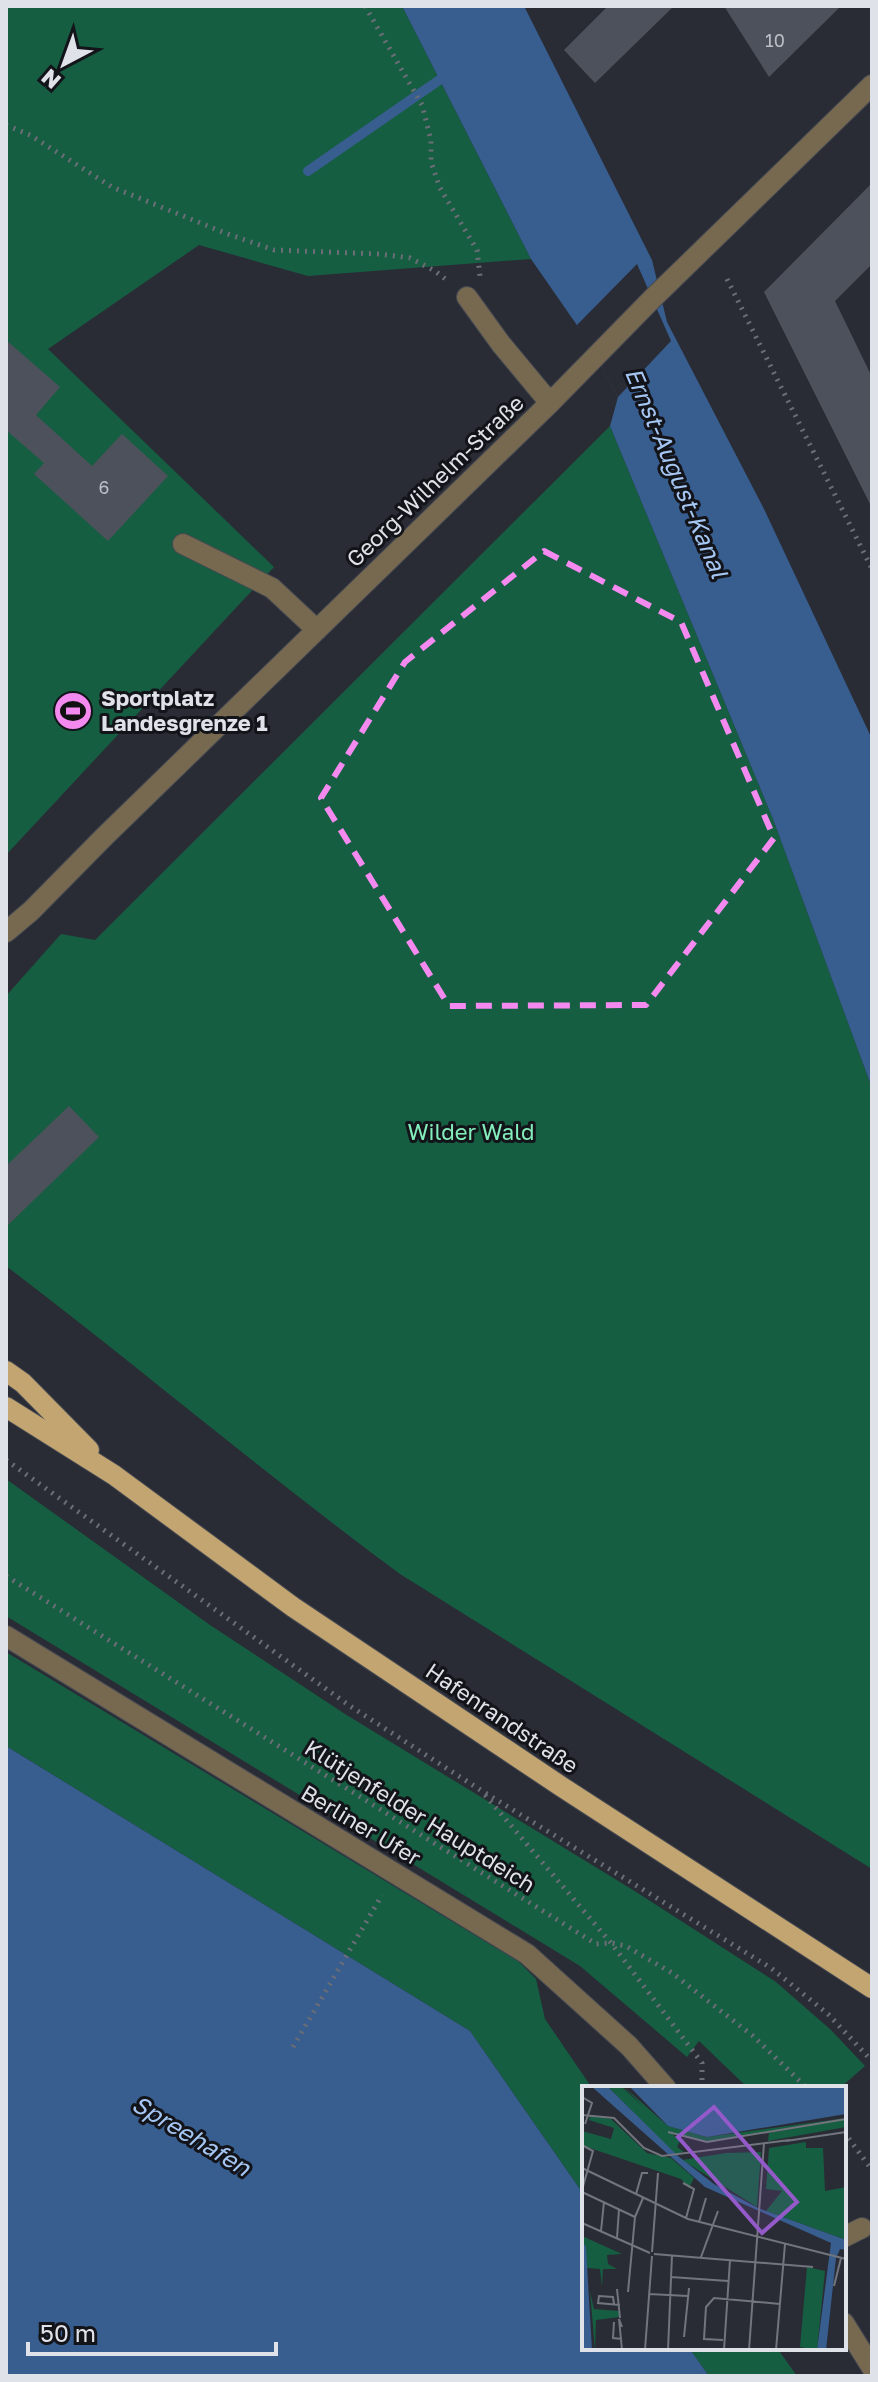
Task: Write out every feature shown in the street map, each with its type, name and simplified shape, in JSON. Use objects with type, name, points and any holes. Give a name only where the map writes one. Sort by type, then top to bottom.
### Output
[{"type":"main road","name":"Hafenrandstraße","points":[[6,1371],[23,1383],[114,1475]]},
{"type":"main road","name":"Hafenrandstraße","points":[[6,1407],[114,1475],[293,1607],[562,1787],[872,1988]]},
{"type":"street","name":"Georg-Wilhelm-Straße","points":[[6,932],[31,911],[872,85]]},
{"type":"street","points":[[474,289],[501,344],[550,403]]},
{"type":"street","points":[[183,544],[272,588],[317,630]]},
{"type":"street","name":"Georg-Wilhelm-Straße","points":[[6,950],[31,911]]},
{"type":"street","name":"Berliner Ufer","points":[[6,1636],[527,1954],[629,2046],[664,2086]]},
{"type":"street","points":[[846,2326],[872,2368]]},
{"type":"path","points":[[6,125],[30,135],[112,187],[225,233],[274,250],[410,258],[474,289],[477,250],[440,188],[431,162],[431,140],[422,105],[365,6]]},
{"type":"path","points":[[727,279],[872,569]]},
{"type":"path","points":[[6,1460],[337,1697],[482,1791],[771,1968],[828,2014],[872,2061]]},
{"type":"path","name":"Klütjenfelder Hauptdeich","points":[[6,1576],[596,1944],[626,1946],[672,1973],[753,2036],[805,2086]]},
{"type":"path","points":[[482,1791],[611,1943],[702,2063],[702,2086]]},
{"type":"path","points":[[293,2047],[394,1873]]},
{"type":"path","points":[[846,2135],[872,2170]]},
{"type":"highlighted area","points":[[544,551],[681,622],[774,838],[646,1005],[449,1006],[321,798],[405,662]]},
{"type":"green space","points":[[6,6],[402,6],[531,259],[308,276],[199,245],[48,349],[274,567],[6,855]]},
{"type":"green space","name":"Wilder Wald","points":[[610,426],[773,819],[872,1088],[872,1869],[400,1574],[6,1266],[6,996],[61,934],[95,940]]},
{"type":"green space","points":[[6,1479],[210,1625],[345,1714],[633,1890],[776,1982],[831,2030],[865,2066],[842,2086],[746,2086],[699,2041],[687,2057],[580,1966],[6,1616]]},
{"type":"green space","points":[[6,1652],[519,1962],[536,1979],[545,2019],[591,2086],[582,2086],[582,2192],[470,2031],[6,1746]]},
{"type":"green space","points":[[690,2350],[778,2350],[797,2376],[709,2376]]},
{"type":"water","name":"Ernst-August-Kanal","points":[[402,6],[524,6],[652,260],[667,322],[764,509],[872,739],[872,1088],[773,819],[610,426],[618,397],[581,331],[531,259]]},
{"type":"water","name":"Spreehafen","points":[[6,1746],[470,2031],[582,2192],[582,2350],[690,2350],[709,2376],[6,2376]]},
{"type":"pier","points":[[637,264],[671,341],[618,397],[577,325]]},
{"type":"building","points":[[608,6],[674,6],[595,83],[564,50]]},
{"type":"building","points":[[724,6],[841,6],[769,77]]},
{"type":"building","points":[[872,183],[872,264],[835,301],[872,377],[872,508],[764,292]]},
{"type":"building","points":[[6,340],[60,387],[36,415],[92,466],[122,434],[168,476],[108,541],[34,474],[44,463],[6,430]]},
{"type":"building","points":[[69,1106],[99,1137],[6,1227],[6,1166]]},
{"type":"waterway","points":[[308,171],[448,74]]},
{"type":"place","name":"Sportplatz Landesgrenze 1","points":[[73,711]]}]
